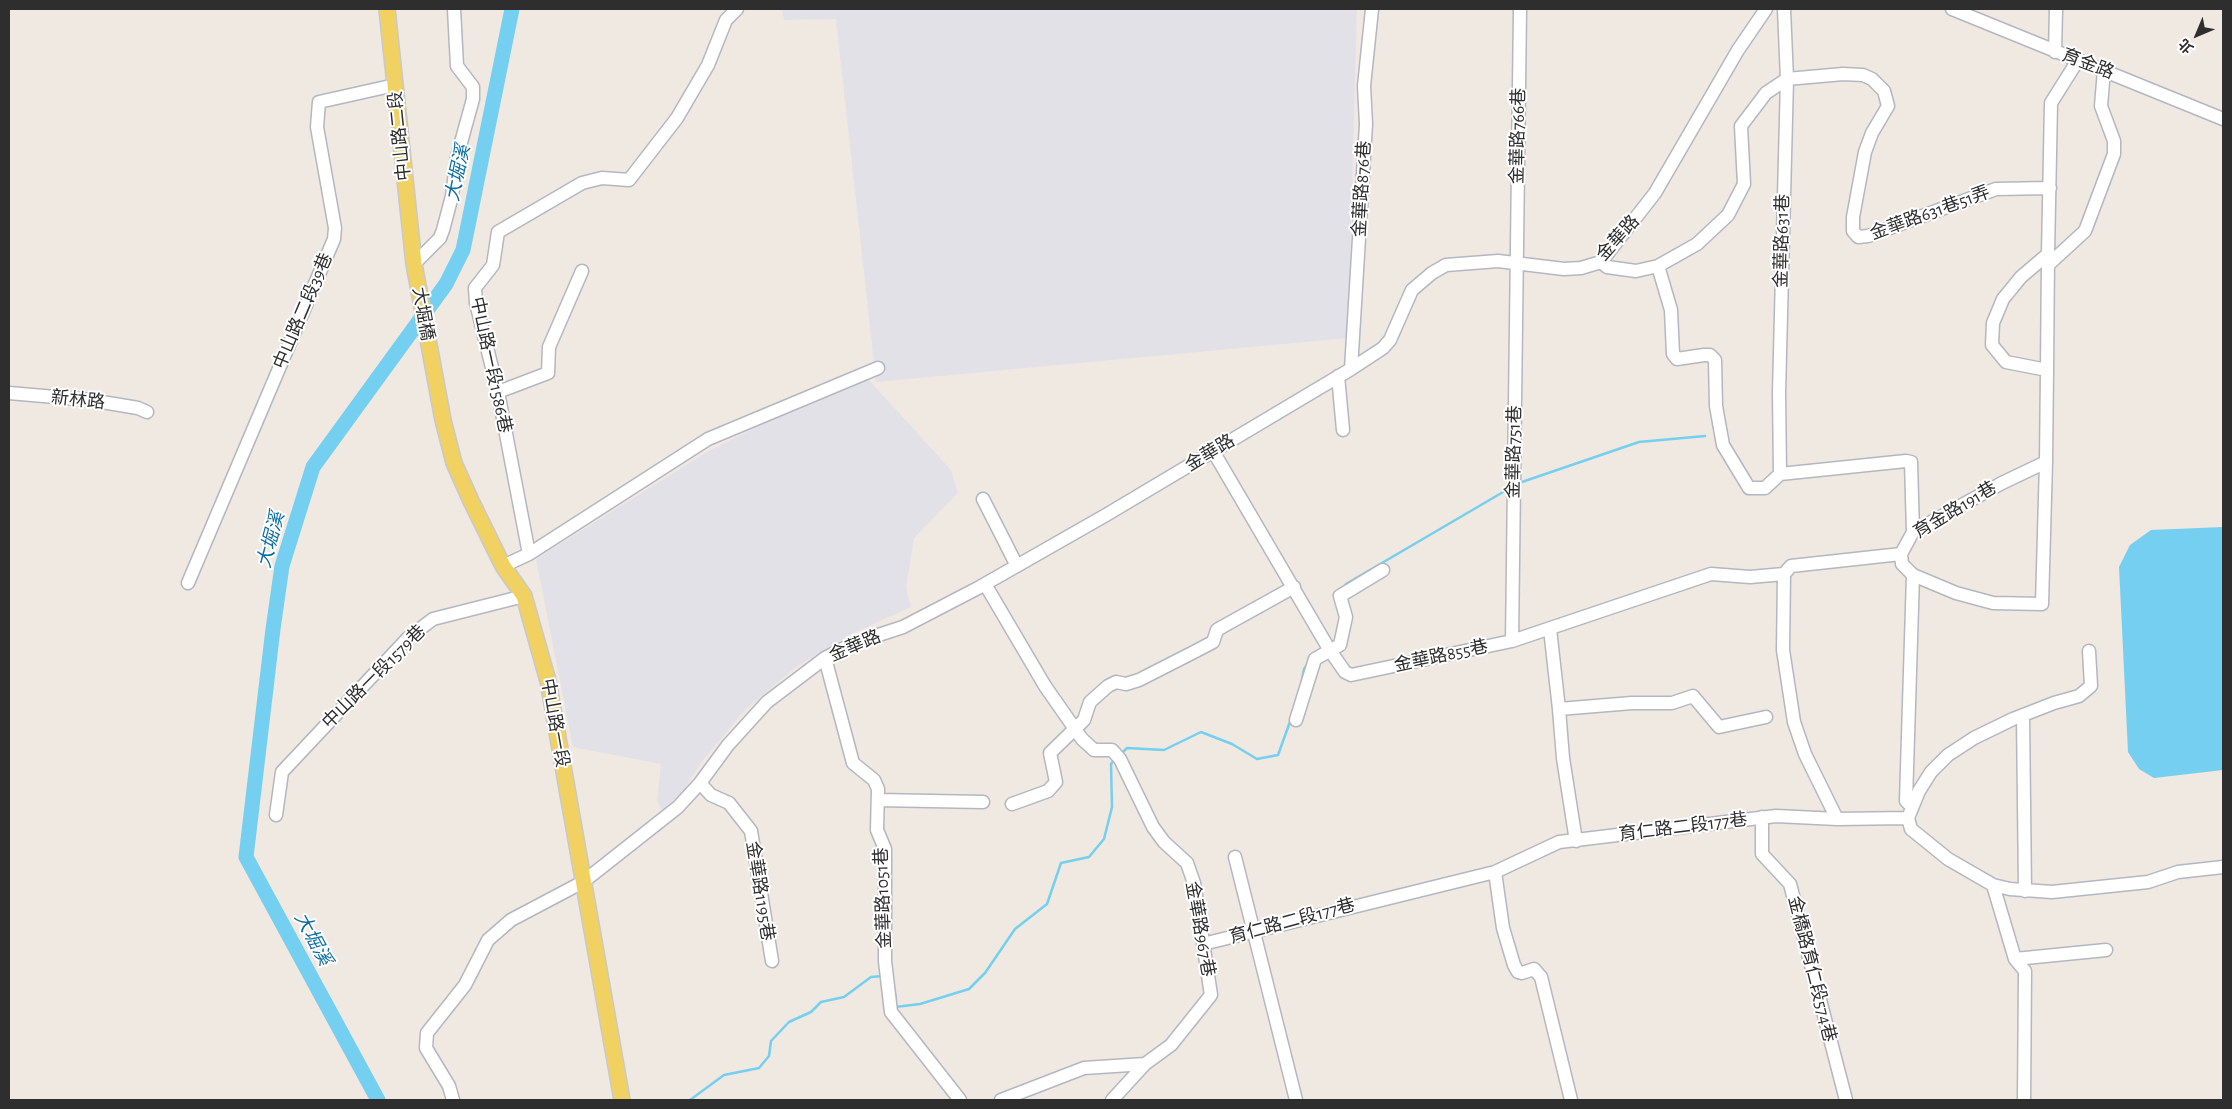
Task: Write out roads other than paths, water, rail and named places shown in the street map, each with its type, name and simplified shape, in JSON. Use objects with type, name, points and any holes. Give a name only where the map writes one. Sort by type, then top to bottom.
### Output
[{"type":"main road","name":"中山路二段","points":[[387,9],[414,264]]},
{"type":"main road","name":"大堀橋","points":[[414,264],[432,363]]},
{"type":"main road","name":"中山路一段","points":[[432,363],[454,463],[503,566],[524,596],[548,682],[622,1100]]},
{"type":"street","points":[[414,264],[440,238],[443,230],[452,196],[457,157],[473,99],[473,87],[457,66],[454,9]]},
{"type":"street","name":"中山路一段1586巷","points":[[529,554],[498,392],[476,302],[475,288],[494,264],[498,232],[582,183],[602,178],[629,180],[677,118],[708,65],[726,20],[737,9]]},
{"type":"street","name":"金華路876巷","points":[[1351,369],[1366,124],[1364,86],[1372,9]]},
{"type":"street","name":"金華路766巷","points":[[1516,264],[1520,9]]},
{"type":"street","name":"金華路","points":[[453,1100],[449,1086],[426,1048],[427,1033],[465,985],[475,960],[488,940],[511,920],[583,882],[678,807],[700,783],[728,745],[767,702],[825,658],[854,644],[903,627],[985,584],[1351,369],[1383,348],[1390,340],[1412,290],[1432,273],[1446,265],[1473,262],[1564,269],[1581,268],[1601,262],[1655,193],[1738,50],[1766,9]]},
{"type":"street","name":"金華路631巷","points":[[1780,474],[1779,384],[1787,79],[1784,9]]},
{"type":"street","name":"育金路","points":[[1952,9],[2223,119]]},
{"type":"street","points":[[2055,52],[2056,9]]},
{"type":"street","points":[[2078,60],[2051,103],[2042,604],[1993,602],[1956,593],[1913,575],[1906,801],[1910,812],[1911,829],[1948,859],[1993,885],[2026,891],[2052,892],[2148,882],[2178,872],[2223,866]]},
{"type":"street","points":[[2047,370],[2006,362],[1992,345],[1993,323],[2003,299],[2022,277],[2049,259],[2084,231],[2114,154],[2114,141],[2101,106],[2104,70]]},
{"type":"street","name":"金華路631巷51弄","points":[[1787,79],[1843,74],[1863,75],[1872,80],[1884,92],[1888,106],[1872,133],[1865,152],[1853,217],[1853,230],[1858,237],[1868,236],[1996,189],[2050,188]]},
{"type":"street","points":[[1601,262],[1607,266],[1636,271],[1658,266],[1698,244],[1728,215],[1744,184],[1741,126],[1766,92],[1787,79]]},
{"type":"street","name":"中山路二段39巷","points":[[188,583],[334,239],[335,228],[317,127],[319,102],[395,85]]},
{"type":"street","name":"金華路751巷","points":[[1512,641],[1516,264]]},
{"type":"street","points":[[1658,266],[1671,310],[1673,354],[1677,359],[1710,355],[1715,360],[1716,406],[1723,445],[1749,488],[1765,488],[1780,474],[1911,462],[1913,532]]},
{"type":"street","points":[[498,392],[548,372],[549,347],[582,271]]},
{"type":"street","points":[[503,566],[529,554],[708,439],[878,368]]},
{"type":"street","points":[[1338,376],[1342,430]]},
{"type":"street","name":"新林路","points":[[9,393],[90,400],[138,408],[147,412]]},
{"type":"street","name":"金華路855巷","points":[[1213,451],[1328,648],[1345,672],[1351,675],[1512,641],[1710,574],[1750,577],[1784,574],[1791,566],[1900,554]]},
{"type":"street","name":"育金路191巷","points":[[1913,575],[1902,564],[1900,554],[1913,532],[2002,483],[2046,462]]},
{"type":"street","points":[[983,499],[1017,566]]},
{"type":"street","points":[[1296,720],[1315,659],[1328,648],[1340,645],[1346,617],[1340,596],[1383,570]]},
{"type":"street","points":[[1784,574],[1783,650],[1794,722],[1805,754],[1837,819]]},
{"type":"street","name":"金華路967巷","points":[[985,584],[1044,686],[1076,728],[1082,739],[1094,750],[1112,750],[1120,758],[1160,837],[1187,863],[1194,883],[1211,995],[1171,1045],[1146,1064],[1112,1100]]},
{"type":"street","points":[[1012,804],[1048,791],[1056,782],[1050,753],[1084,720],[1090,702],[1108,686],[1116,682],[1126,684],[1140,680],[1213,642],[1217,630],[1294,587]]},
{"type":"street","name":"中山路一段1579巷","points":[[276,815],[282,772],[408,638],[433,619],[524,596]]},
{"type":"street","points":[[1550,629],[1564,758],[1576,841]]},
{"type":"street","points":[[1910,812],[1931,772],[1948,755],[1974,738],[2023,715],[2079,696],[2091,686],[2090,651]]},
{"type":"street","name":"金華路1051巷","points":[[825,658],[853,763],[874,780],[878,789],[877,830],[885,849],[885,960],[891,1012],[960,1100]]},
{"type":"street","points":[[1559,709],[1632,703],[1672,703],[1693,696],[1719,727],[1766,717]]},
{"type":"street","points":[[2023,715],[2026,891]]},
{"type":"street","name":"金華路1195巷","points":[[700,783],[711,795],[730,803],[751,831],[772,961]]},
{"type":"street","points":[[878,800],[984,802]]},
{"type":"street","name":"育仁路二段177巷","points":[[1203,944],[1494,872],[1559,842],[1762,817],[1837,819],[1910,812]]},
{"type":"street","name":"金橋路育仁段574巷","points":[[1762,817],[1762,854],[1790,884],[1846,1100]]},
{"type":"street","points":[[1235,857],[1296,1100]]},
{"type":"street","points":[[1494,872],[1503,928],[1514,965],[1522,973],[1534,969],[1541,977],[1571,1100]]},
{"type":"street","points":[[1993,885],[2015,959],[2025,971],[2024,1100]]},
{"type":"street","points":[[2015,959],[2106,950]]},
{"type":"street","points":[[1001,1100],[1084,1068],[1146,1064]]},
{"type":"water","points":[[2223,527],[2223,770],[2154,778],[2139,769],[2128,752],[2119,567],[2130,545],[2151,530]]},
{"type":"waterway","name":"大堀溪","points":[[378,1100],[246,857],[273,629],[282,566],[313,467],[446,284],[463,250],[512,9]]},
{"type":"waterway","points":[[1519,483],[1639,442],[1705,436]]},
{"type":"waterway","points":[[1344,588],[1346,584],[1510,488]]},
{"type":"waterway","points":[[1301,685],[1304,669],[1307,665]]},
{"type":"waterway","points":[[1120,755],[1127,748],[1164,750],[1201,732],[1232,744],[1257,759],[1278,755],[1291,719]]},
{"type":"waterway","points":[[895,1005],[895,1007],[920,1004],[969,989],[985,973],[1015,929],[1047,904],[1061,863],[1089,857],[1104,839],[1112,807],[1111,764],[1114,760]]},
{"type":"waterway","points":[[690,1100],[724,1075],[759,1068],[769,1056],[771,1041],[789,1022],[811,1012],[821,1002],[844,997],[871,977],[883,976]]},
{"type":"waterway","points":[[893,983],[896,999]]}]
